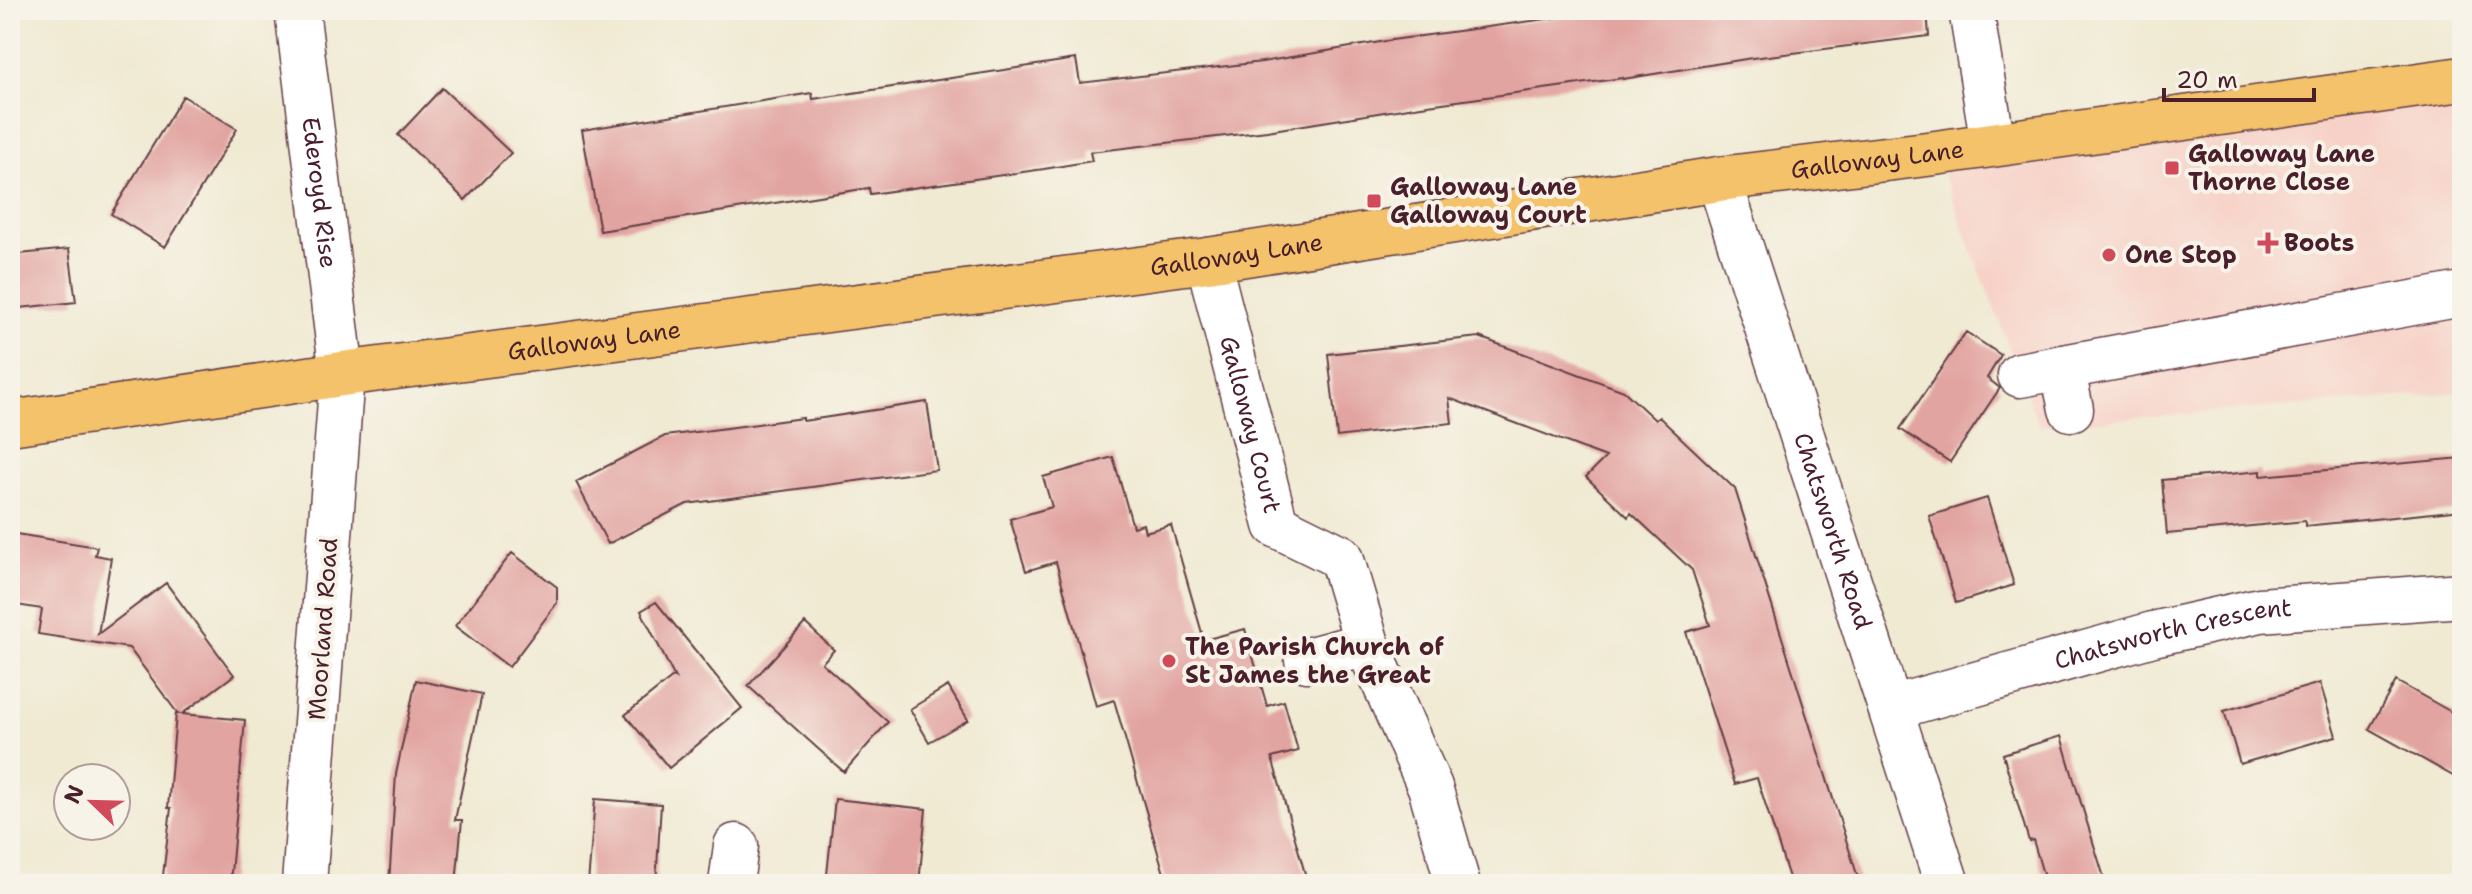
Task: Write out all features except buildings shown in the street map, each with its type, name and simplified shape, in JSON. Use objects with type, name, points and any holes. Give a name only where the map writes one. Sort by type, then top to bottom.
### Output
[{"type":"main road","name":"Galloway Lane","points":[[10,423],[342,374],[1208,260],[1719,179],[2462,79]]},
{"type":"street","name":"Ederoyd Rise","points":[[297,10],[342,374]]},
{"type":"street","points":[[1971,10],[1993,144]]},
{"type":"street","name":"Chatsworth Road","points":[[1719,179],[1947,884]]},
{"type":"street","name":"Galloway Court","points":[[1208,260],[1276,525],[1341,557],[1367,644],[1430,787],[1458,884]]},
{"type":"street","points":[[2071,409],[2041,371],[2462,294]]},
{"type":"street","name":"Moorland Road","points":[[304,884],[342,374]]},
{"type":"street","name":"Chatsworth Crescent","points":[[1891,708],[2153,634],[2260,610],[2462,595]]},
{"type":"street","points":[[1307,660],[1367,644]]},
{"type":"shaded area","points":[[2462,79],[2462,392],[2039,426],[1935,153]]},
{"type":"place","name":"Galloway Lane Thorne Close","points":[[2172,168]]},
{"type":"place","name":"Galloway Lane Galloway Court","points":[[1374,201]]},
{"type":"place","name":"Boots","points":[[2268,243]]},
{"type":"place","name":"One Stop","points":[[2109,255]]},
{"type":"place","name":"The Parish Church of St James the Great","points":[[1169,661]]}]
